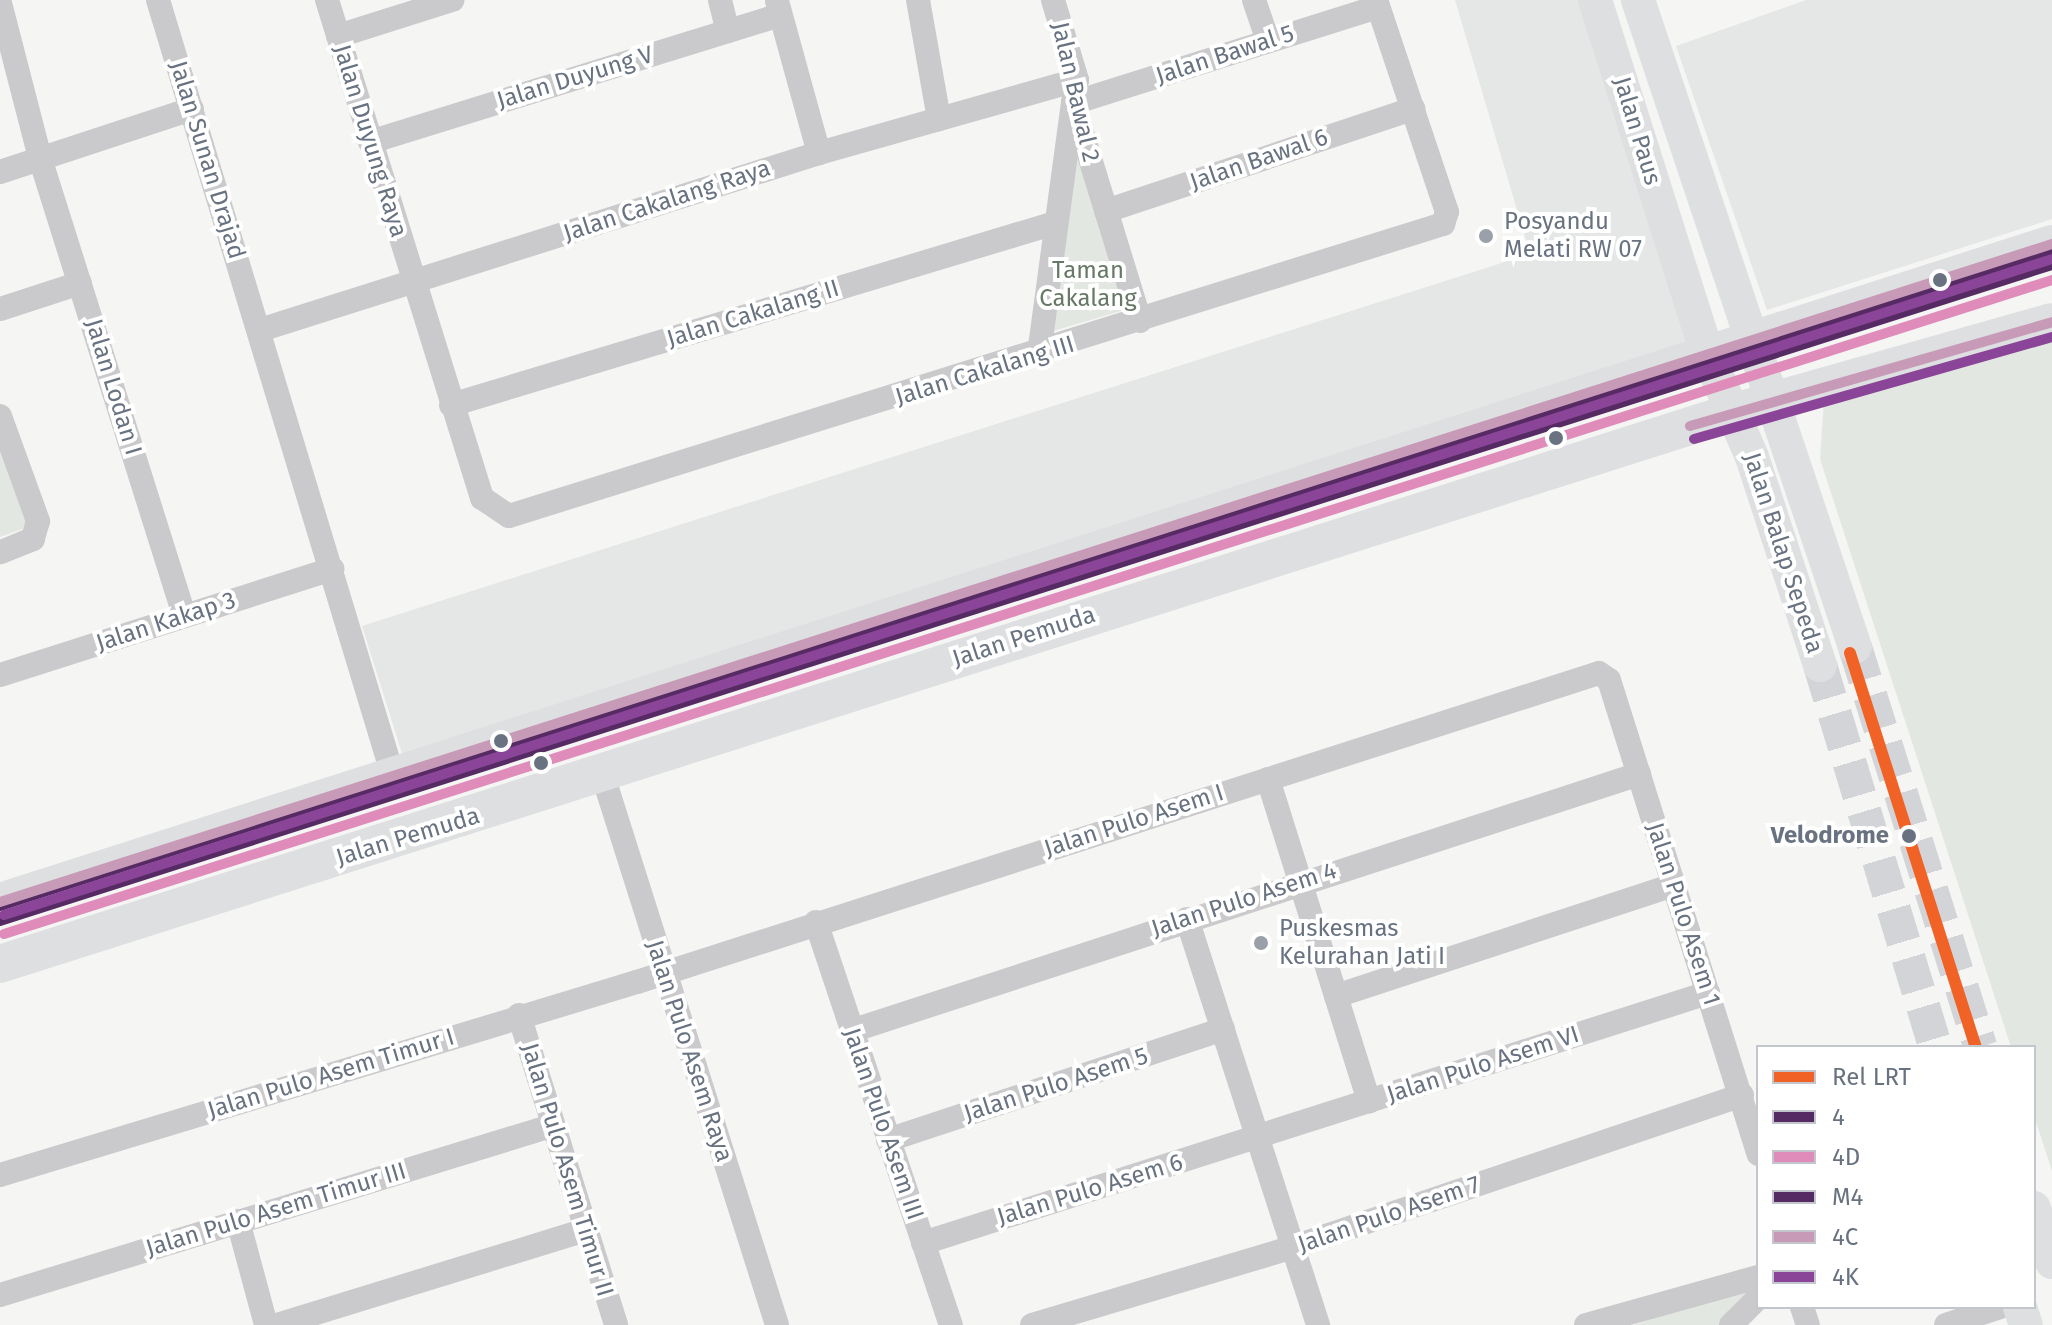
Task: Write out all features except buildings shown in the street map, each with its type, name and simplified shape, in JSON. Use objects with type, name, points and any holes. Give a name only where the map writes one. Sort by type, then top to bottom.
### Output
[{"type":"main road","name":"Jalan Paus","points":[[1595,0],[1707,353]]},
{"type":"main road","name":"Jalan Paus","points":[[1638,0],[1749,340]]},
{"type":"main road","points":[[0,902],[394,779],[1075,555],[2052,244]]},
{"type":"main road","name":"Jalan Pemuda","points":[[0,964],[603,776],[1093,614],[1734,412],[2052,322]]},
{"type":"main road","name":"Jalan Balap Sepeda","points":[[1749,340],[1774,400],[1855,647]]},
{"type":"main road","name":"Jalan Balap Sepeda","points":[[1707,353],[1734,412],[1820,665]]},
{"type":"main road","points":[[1075,555],[1093,614]]},
{"type":"main road","points":[[2036,1213],[2050,1250]]},
{"type":"street","name":"Jalan Sunan Drajad","points":[[158,0],[333,569],[394,779]]},
{"type":"street","name":"Jalan Duyung Raya","points":[[327,0],[451,405],[488,506],[509,516],[527,514]]},
{"type":"street","points":[[338,36],[452,0]]},
{"type":"street","points":[[720,0],[728,31]]},
{"type":"street","points":[[918,0],[939,119]]},
{"type":"street","name":"Jalan Bawal 2","points":[[1053,0],[1106,211],[1140,321]]},
{"type":"street","points":[[1254,0],[1268,41]]},
{"type":"street","name":"Jalan Lodan I","points":[[0,3],[4,31],[40,158],[184,616]]},
{"type":"street","points":[[1377,3],[1413,109]]},
{"type":"street","name":"Jalan Bawal 5","points":[[1075,92],[1268,41],[1377,3]]},
{"type":"street","points":[[779,8],[819,153]]},
{"type":"street","name":"Jalan Duyung V","points":[[370,142],[728,31],[779,8]]},
{"type":"street","points":[[1039,354],[1075,92]]},
{"type":"street","name":"Jalan Cakalang Raya","points":[[260,330],[819,153],[939,119],[1075,92]]},
{"type":"street","points":[[0,172],[192,109]]},
{"type":"street","name":"Jalan Bawal 6","points":[[1106,211],[1413,109]]},
{"type":"street","name":"Jalan Cakalang III","points":[[527,514],[1443,224],[1447,212],[1413,109]]},
{"type":"street","name":"Jalan Cakalang II","points":[[451,405],[1055,223]]},
{"type":"street","points":[[0,309],[80,283]]},
{"type":"street","points":[[0,552],[26,544],[38,528],[2,431]]},
{"type":"street","name":"Jalan Kakap 3","points":[[0,675],[333,569]]},
{"type":"street","name":"Jalan Pulo Asem 1","points":[[1606,675],[1756,1147]]},
{"type":"street","name":"Jalan Pulo Asem I","points":[[663,974],[816,922],[1606,675]]},
{"type":"street","name":"Jalan Pulo Asem 4","points":[[851,1031],[1300,881],[1639,774]]},
{"type":"street","name":"Jalan Pulo Asem Raya","points":[[603,776],[663,974],[777,1325]]},
{"type":"street","points":[[1268,779],[1369,1102]]},
{"type":"street","points":[[1336,996],[1673,885]]},
{"type":"street","points":[[1187,919],[1318,1325]]},
{"type":"street","name":"Jalan Pulo Asem III","points":[[816,922],[951,1325]]},
{"type":"street","name":"Jalan Pulo Asem Timur I","points":[[0,1175],[519,1015],[663,974]]},
{"type":"street","name":"Jalan Pulo Asem VI","points":[[1258,1138],[1708,993]]},
{"type":"street","name":"Jalan Pulo Asem Timur II","points":[[519,1015],[551,1126],[616,1325]]},
{"type":"street","name":"Jalan Pulo Asem 5","points":[[888,1140],[1223,1029]]},
{"type":"street","name":"Jalan Pulo Asem 7","points":[[1032,1325],[1293,1247],[1742,1095]]},
{"type":"street","name":"Jalan Pulo Asem Timur III","points":[[0,1295],[551,1126]]},
{"type":"street","name":"Jalan Pulo Asem 6","points":[[923,1243],[1258,1138]]},
{"type":"street","points":[[238,1221],[266,1325]]},
{"type":"street","points":[[277,1325],[585,1230]]},
{"type":"street","points":[[1586,1325],[1756,1278]]},
{"type":"street","points":[[1731,1325],[1756,1300]]},
{"type":"street","points":[[1946,1325],[1994,1309]]},
{"type":"shaded area","points":[[1455,0],[1578,0],[1691,352],[404,760],[362,626],[1530,254]]},
{"type":"shaded area","points":[[1806,0],[2052,0],[2052,219],[1767,310],[1676,46]]},
{"type":"green space","name":"Taman Cakalang","points":[[1072,133],[1131,308],[1050,332]]},
{"type":"green space","points":[[2052,322],[2052,1171],[2036,1122],[2036,1045],[2010,1045],[1820,459],[1825,385]]},
{"type":"green space","points":[[0,448],[31,526],[0,537]]},
{"type":"green space","points":[[1756,1282],[1720,1325],[1634,1325]]},
{"type":"tunnel","points":[[1855,647],[1979,1045]]},
{"type":"tunnel","points":[[1820,665],[1934,1045]]},
{"type":"rail line","name":"LRT","points":[[1850,653],[1975,1045]]},
{"type":"transit line","name":"4C","points":[[0,902],[2052,244]]},
{"type":"transit line","name":"M4","points":[[0,906],[2048,252]]},
{"type":"transit line","name":"4K","points":[[4,915],[2052,259]]},
{"type":"transit line","name":"4","points":[[0,921],[2052,265]]},
{"type":"transit line","name":"4D","points":[[4,934],[2052,280]]},
{"type":"transit line","name":"4C","points":[[1690,426],[2052,322]]},
{"type":"transit line","name":"4K","points":[[1694,439],[2052,337]]},
{"type":"place","name":"Posyandu Melati RW 07","points":[[1486,236]]},
{"type":"place","name":"Velodrome","points":[[1909,836]]},
{"type":"place","name":"Puskesmas Kelurahan Jati I","points":[[1261,943]]}]
